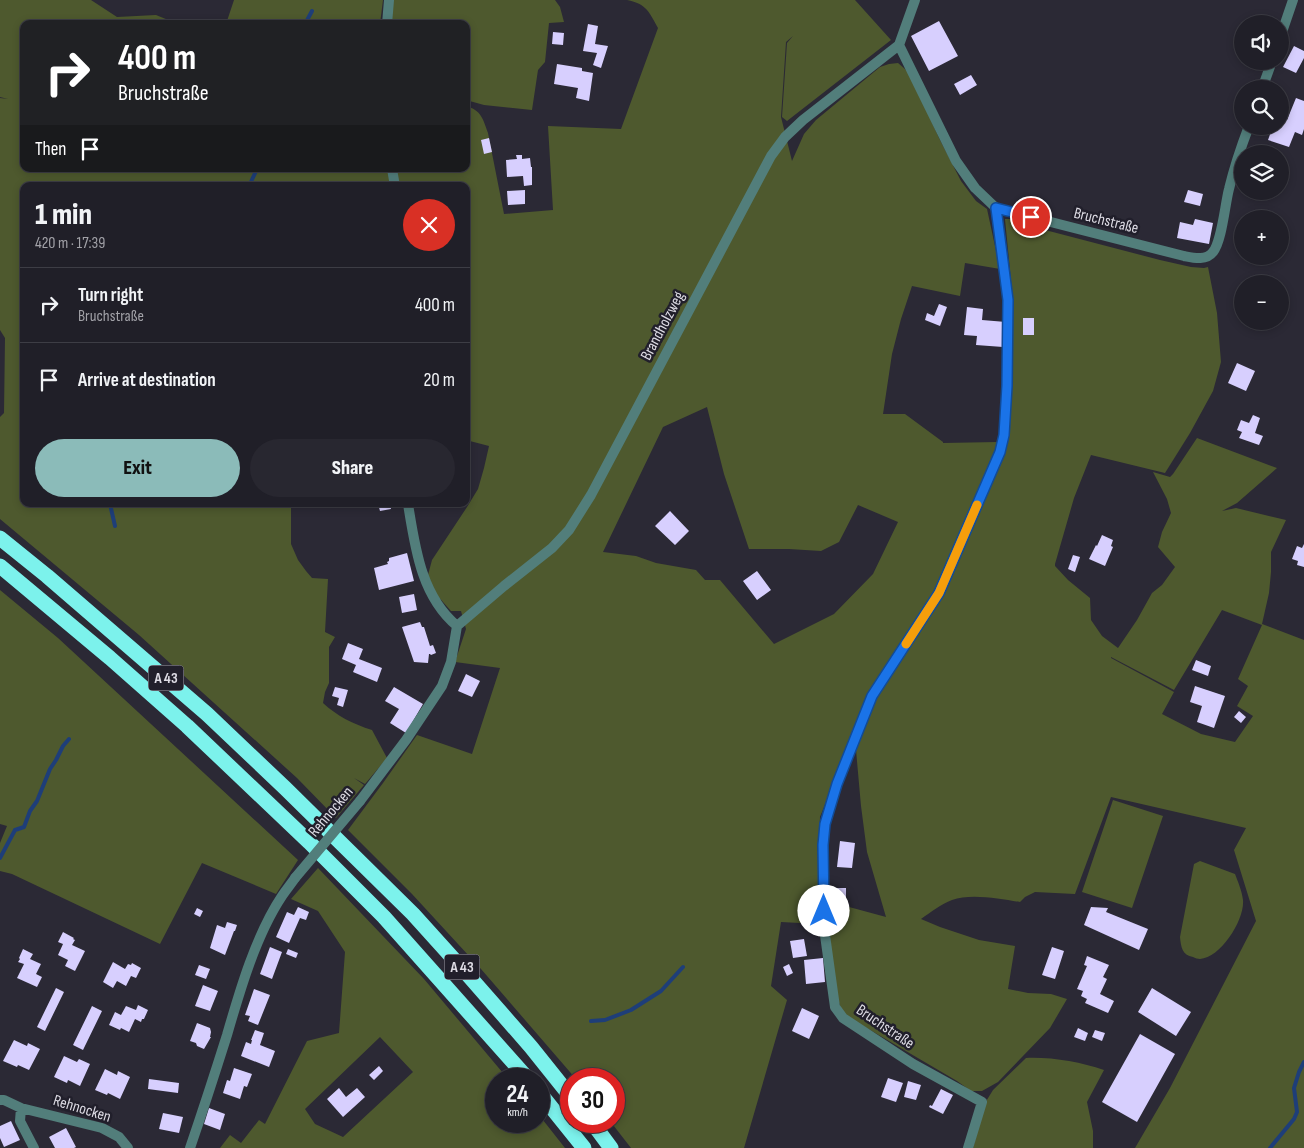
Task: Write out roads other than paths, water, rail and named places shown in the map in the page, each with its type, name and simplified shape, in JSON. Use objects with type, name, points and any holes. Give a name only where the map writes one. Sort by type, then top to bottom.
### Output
[{"type":"highway","name":"A 43","points":[[0,538],[200,708],[285,788],[413,914],[531,1047],[560,1083]]},
{"type":"highway","name":"A 43","points":[[0,566],[110,658],[187,726],[309,842],[384,917],[518,1068]]},
{"type":"highway","points":[[550,1106],[584,1148]]},
{"type":"highway","points":[[600,1133],[611,1148]]},
{"type":"street","points":[[387,20],[389,0]]},
{"type":"street","points":[[915,0],[899,45],[956,161],[975,188],[996,208]]},
{"type":"street","points":[[1288,15],[1294,0]]},
{"type":"street","name":"Brandholzweg","points":[[457,626],[552,548],[568,530],[591,495],[771,156],[785,137],[803,120],[899,45]]},
{"type":"street","name":"Bruchstraße","points":[[968,1148],[982,1102],[913,1064],[843,1018],[835,1007],[824,928],[823,845],[825,824],[837,784],[872,696],[939,593],[1000,452],[1004,435],[1007,386],[1008,300],[996,208],[1184,256],[1198,258],[1209,256],[1214,251],[1220,233],[1228,191],[1246,135]]},
{"type":"street","points":[[409,507],[424,578],[432,596],[446,617],[457,626]]},
{"type":"street","name":"Rehnocken","points":[[190,1148],[245,977],[261,936],[273,912],[282,896],[360,801],[406,740],[442,686],[451,662],[457,626]]},
{"type":"street","name":"Rehnocken","points":[[0,1100],[21,1108],[102,1128],[119,1137],[128,1148]]},
{"type":"street","points":[[21,1108],[20,1121],[34,1148]]},
{"type":"waterway","points":[[307,20],[312,11]]},
{"type":"waterway","points":[[251,182],[256,172]]},
{"type":"waterway","points":[[111,507],[115,526]]},
{"type":"waterway","points":[[0,858],[15,830],[24,827],[50,769],[69,739]]},
{"type":"waterway","points":[[591,1021],[605,1020],[631,1010],[661,991],[683,967]]},
{"type":"waterway","points":[[1270,1148],[1294,1119],[1297,1112],[1294,1088],[1304,1062]]}]
